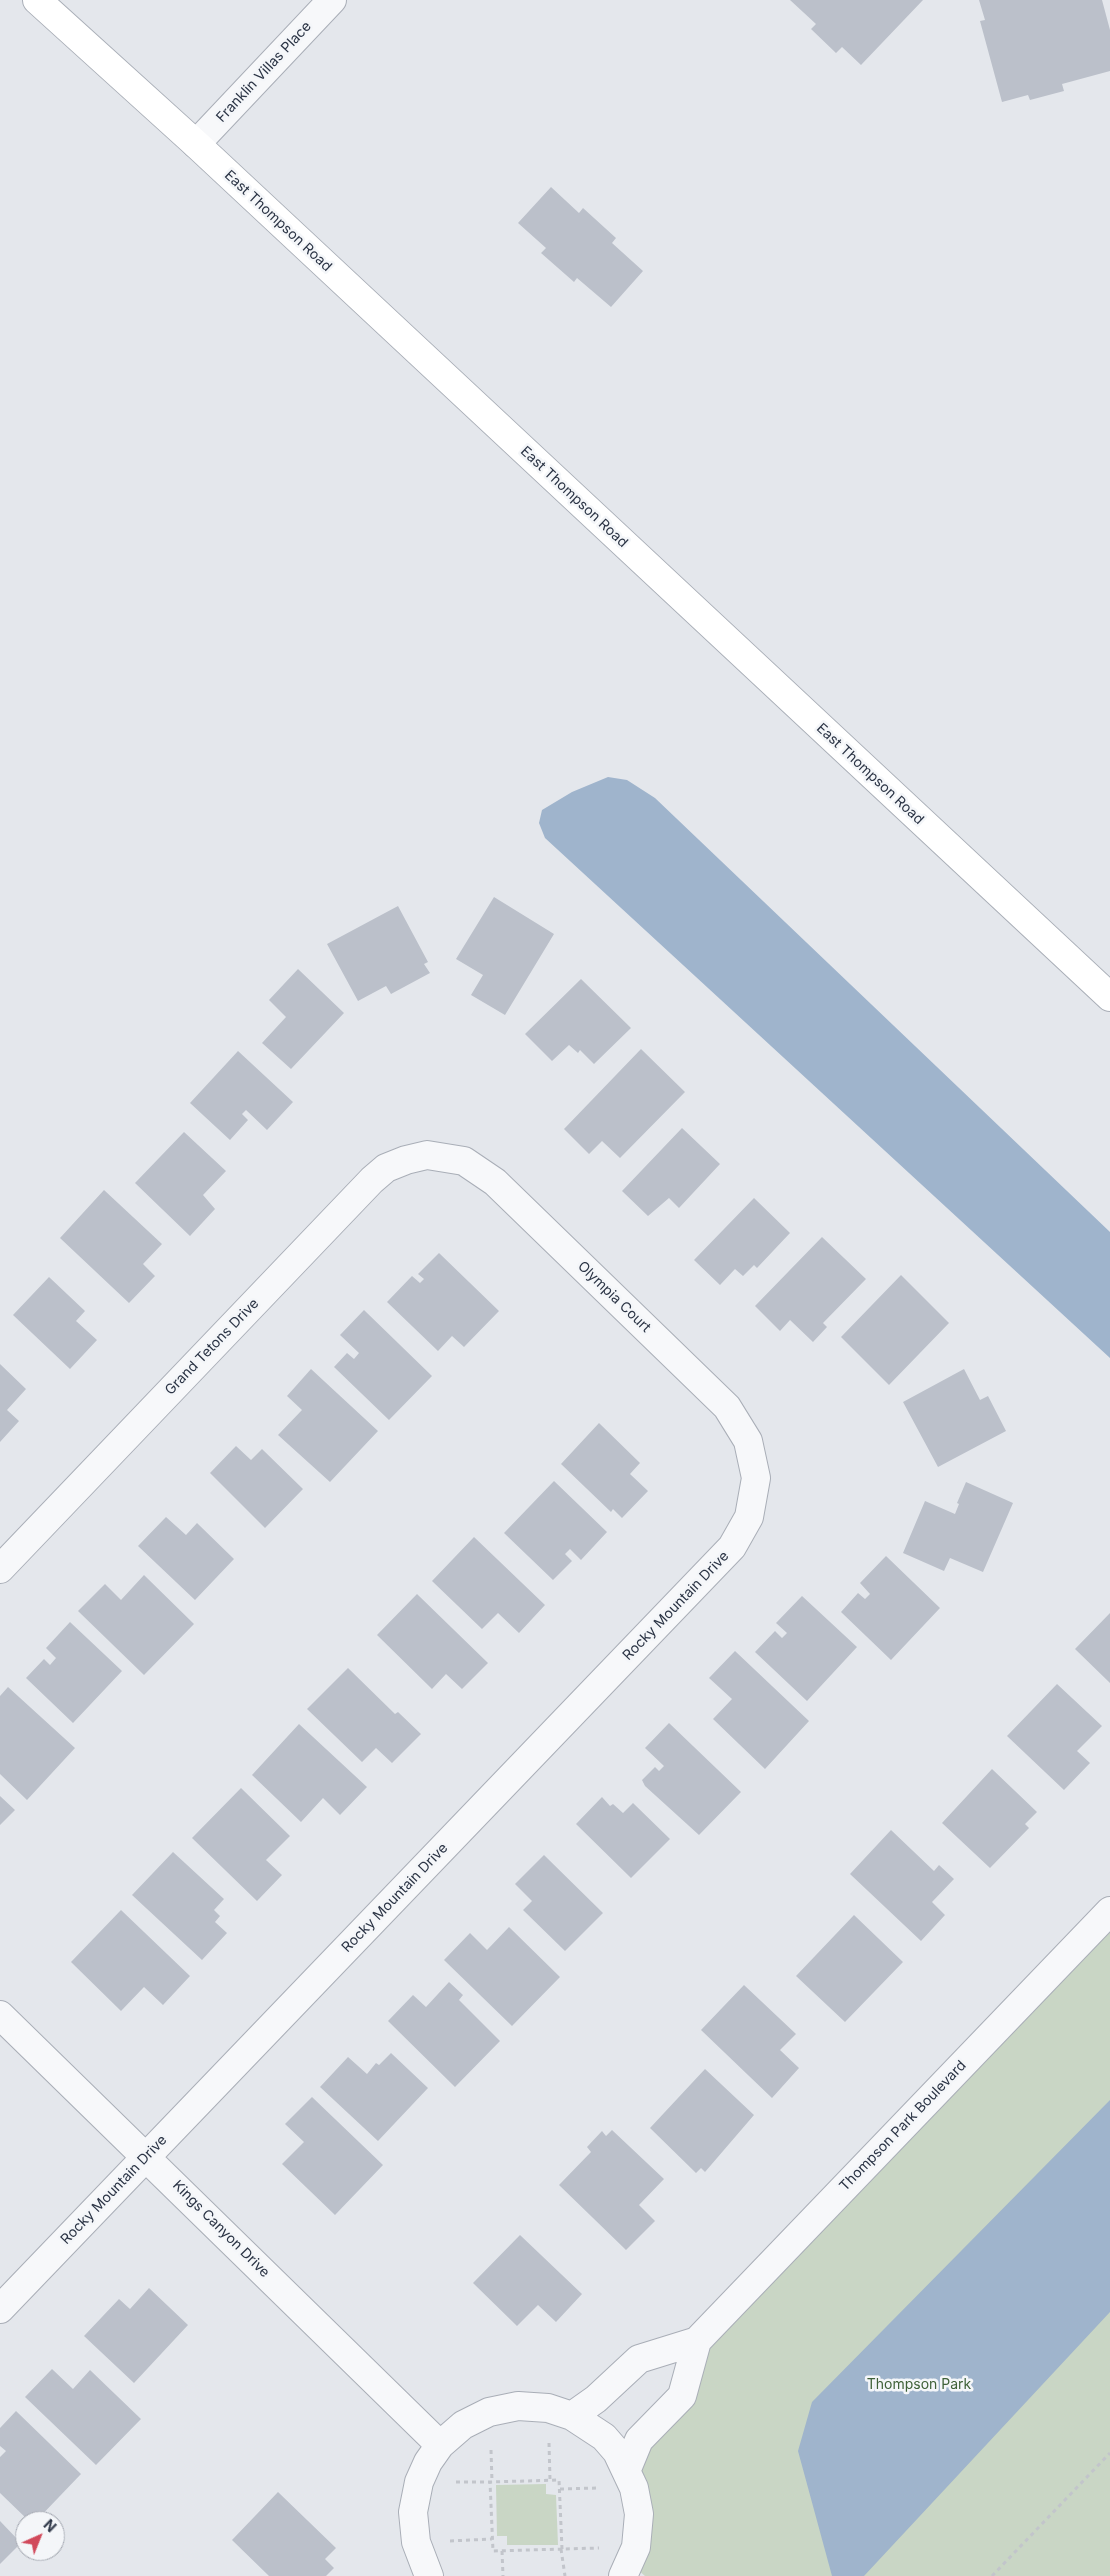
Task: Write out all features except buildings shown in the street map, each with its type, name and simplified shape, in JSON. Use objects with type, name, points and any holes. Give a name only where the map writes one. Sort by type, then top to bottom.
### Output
[{"type":"main road","name":"East Thompson Road","points":[[36,0],[196,144],[1110,997]]},
{"type":"street","name":"Franklin Villas Place","points":[[196,144],[332,0]]},
{"type":"street","name":"Grand Tetons Drive","points":[[0,1569],[372,1180],[386,1168],[406,1160],[427,1155],[440,1156]]},
{"type":"street","name":"Olympia Court","points":[[440,1156],[464,1161],[495,1182],[727,1407],[748,1441],[755,1469]]},
{"type":"street","name":"Rocky Mountain Drive","points":[[0,2309],[732,1547],[750,1517],[756,1488],[755,1469]]},
{"type":"street","name":"Thompson Park Boulevard","points":[[572,2416],[596,2399],[640,2359],[697,2341],[1110,1912]]},
{"type":"street","name":"Kings Canyon Drive","points":[[0,2015],[440,2445]]},
{"type":"street","name":"Thompson Park Boulevard","points":[[627,2469],[639,2440],[682,2396],[697,2341]]},
{"type":"street","points":[[428,2575],[416,2542],[413,2512],[419,2482],[428,2462],[440,2445],[462,2425],[489,2412],[518,2406],[548,2408],[572,2416],[604,2437],[627,2469],[636,2492],[639,2514],[636,2547],[623,2576]]},
{"type":"path","points":[[992,2576],[1110,2453]]},
{"type":"path","points":[[561,2549],[493,2552],[490,2482],[559,2480],[561,2549],[565,2576]]},
{"type":"path","points":[[502,2551],[503,2576]]},
{"type":"green space","name":"Thompson Park","points":[[1110,1911],[1110,2576],[645,2576],[630,2563],[639,2440],[682,2396],[697,2341]]},
{"type":"green space","points":[[546,2484],[546,2494],[556,2495],[558,2545],[507,2545],[507,2536],[497,2536],[496,2485]]},
{"type":"water","points":[[608,777],[627,780],[655,798],[1110,1232],[1110,1358],[545,838],[539,823],[542,810],[572,792]]},
{"type":"water","points":[[1110,2100],[1110,2312],[864,2576],[832,2576],[798,2451],[812,2402]]}]
